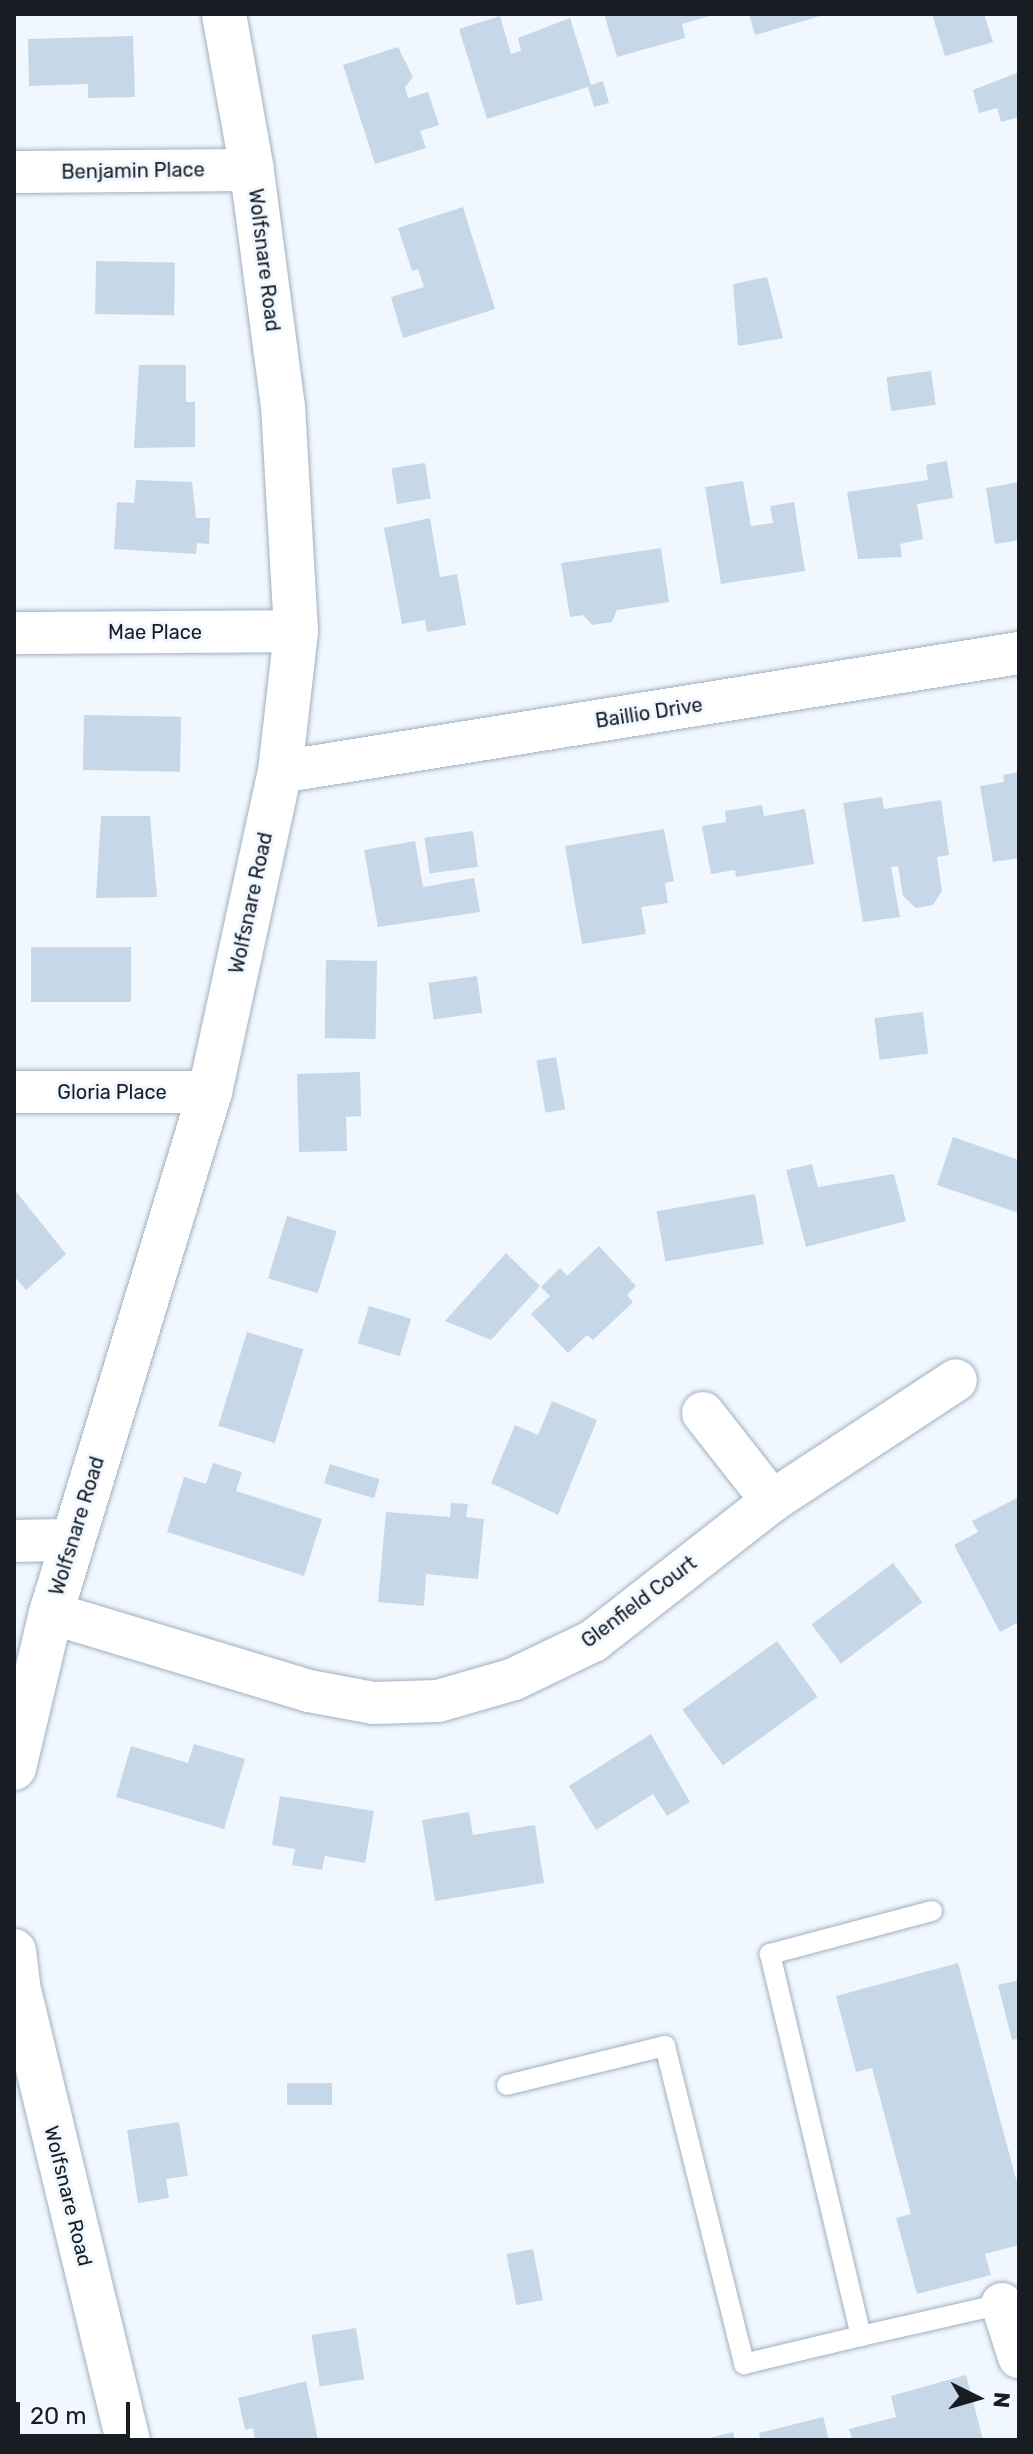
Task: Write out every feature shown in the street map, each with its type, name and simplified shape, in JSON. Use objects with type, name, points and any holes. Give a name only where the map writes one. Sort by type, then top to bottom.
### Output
[{"type":"street","name":"Wolfsnare Road","points":[[14,1768],[51,1613],[210,1092],[280,772],[296,631],[283,407],[252,170],[224,14]]},
{"type":"street","name":"Benjamin Place","points":[[14,172],[252,170]]},
{"type":"street","name":"Mae Place","points":[[14,633],[296,631]]},
{"type":"street","name":"Baillio Drive","points":[[280,772],[1019,653]]},
{"type":"street","name":"Gloria Place","points":[[14,1092],[210,1092]]},
{"type":"street","name":"Glenfield Court","points":[[51,1613],[309,1691],[373,1703],[438,1701],[514,1679],[593,1641],[772,1501],[956,1380]]},
{"type":"street","points":[[703,1413],[772,1501]]},
{"type":"street","points":[[14,1541],[73,1540]]},
{"type":"street","name":"Wolfsnare Road","points":[[14,1951],[21,2001],[128,2440]]},
{"type":"street","points":[[1002,2304],[1019,2357]]},
{"type":"lane","points":[[861,2336],[770,1954],[932,1911]]},
{"type":"lane","points":[[507,2085],[665,2046],[744,2364],[1002,2304]]},
{"type":"building","points":[[604,14],[713,15],[682,24],[685,38],[617,57]]},
{"type":"building","points":[[749,14],[824,14],[824,15],[755,35]]},
{"type":"building","points":[[932,14],[984,14],[993,42],[945,56]]},
{"type":"building","points":[[500,16],[511,54],[521,51],[518,38],[570,18],[591,85],[603,81],[609,103],[594,107],[588,87],[487,119],[459,29]]},
{"type":"building","points":[[133,36],[135,97],[88,98],[88,84],[29,86],[28,39]]},
{"type":"building","points":[[398,47],[413,77],[405,87],[408,98],[428,92],[439,125],[420,131],[426,148],[375,164],[343,65]]},
{"type":"building","points":[[1019,72],[1019,117],[1001,122],[997,108],[979,113],[973,90]]},
{"type":"building","points":[[463,207],[495,309],[403,338],[391,297],[424,287],[418,269],[412,271],[398,228]]},
{"type":"building","points":[[96,261],[175,262],[174,315],[95,314]]},
{"type":"building","points":[[767,277],[783,338],[738,346],[733,284]]},
{"type":"building","points":[[139,365],[186,365],[186,402],[195,402],[195,447],[134,448]]},
{"type":"building","points":[[931,371],[936,405],[891,411],[886,377]]},
{"type":"building","points":[[947,461],[953,498],[917,504],[923,539],[900,544],[902,557],[858,559],[847,492],[928,480],[926,465]]},
{"type":"building","points":[[425,463],[431,499],[397,504],[391,468]]},
{"type":"building","points":[[136,480],[192,482],[196,518],[210,518],[209,544],[197,543],[196,554],[114,549],[117,502],[134,503]]},
{"type":"building","points":[[743,481],[751,526],[773,523],[770,506],[794,502],[805,571],[721,584],[705,487]]},
{"type":"building","points":[[1019,482],[1019,540],[995,544],[986,488]]},
{"type":"building","points":[[430,518],[440,577],[457,574],[466,625],[427,632],[425,620],[402,624],[384,528]]},
{"type":"building","points":[[661,548],[669,602],[617,610],[612,622],[592,625],[583,615],[570,617],[561,563]]},
{"type":"building","points":[[84,715],[181,717],[180,772],[83,770]]},
{"type":"building","points":[[1019,772],[1019,858],[993,862],[980,786],[1004,782],[1003,775]]},
{"type":"building","points":[[882,797],[884,809],[941,800],[949,855],[937,857],[942,891],[933,905],[916,908],[903,896],[898,866],[891,867],[900,917],[863,922],[843,803]]},
{"type":"building","points":[[762,805],[764,816],[805,809],[814,864],[736,877],[735,870],[711,874],[702,826],[726,822],[725,811]]},
{"type":"building","points":[[101,816],[150,816],[157,897],[96,898]]},
{"type":"building","points":[[664,829],[674,881],[665,883],[668,903],[641,907],[646,934],[582,944],[565,846]]},
{"type":"building","points":[[473,831],[478,867],[429,873],[424,838]]},
{"type":"building","points":[[415,841],[423,887],[474,878],[480,912],[378,927],[364,850]]},
{"type":"building","points":[[31,947],[131,947],[131,1002],[31,1002]]},
{"type":"building","points":[[326,960],[377,961],[376,1039],[325,1038]]},
{"type":"building","points":[[477,976],[482,1013],[434,1019],[428,983]]},
{"type":"building","points":[[923,1012],[928,1054],[879,1060],[874,1018]]},
{"type":"building","points":[[556,1057],[565,1109],[546,1113],[536,1060]]},
{"type":"building","points":[[360,1072],[361,1116],[346,1117],[347,1151],[299,1152],[297,1074]]},
{"type":"building","points":[[953,1137],[1019,1160],[1019,1213],[937,1185]]},
{"type":"building","points":[[812,1164],[818,1187],[894,1174],[906,1221],[806,1247],[786,1170]]},
{"type":"building","points":[[14,1189],[66,1254],[26,1290],[14,1276]]},
{"type":"building","points":[[755,1194],[764,1244],[665,1262],[657,1211]]},
{"type":"building","points":[[287,1216],[337,1231],[318,1293],[268,1278]]},
{"type":"building","points":[[599,1246],[636,1286],[627,1295],[633,1302],[593,1340],[587,1335],[568,1353],[531,1314],[550,1296],[541,1287],[560,1268],[567,1276]]},
{"type":"building","points":[[506,1253],[540,1286],[491,1340],[445,1321]]},
{"type":"building","points":[[369,1306],[411,1319],[400,1356],[358,1343]]},
{"type":"building","points":[[247,1332],[303,1349],[275,1443],[218,1426]]},
{"type":"building","points":[[552,1401],[597,1420],[558,1515],[491,1483],[515,1425],[538,1435]]},
{"type":"building","points":[[213,1463],[242,1472],[236,1491],[322,1519],[304,1576],[167,1532],[184,1477],[206,1484]]},
{"type":"building","points":[[330,1464],[380,1479],[374,1498],[324,1483]]},
{"type":"building","points":[[1019,1497],[1019,1622],[1000,1632],[954,1545],[978,1532],[972,1521]]},
{"type":"building","points":[[451,1503],[468,1504],[466,1517],[484,1519],[478,1579],[426,1574],[424,1606],[378,1602],[386,1512],[450,1517]]},
{"type":"building","points":[[893,1563],[922,1602],[841,1664],[812,1624]]},
{"type":"building","points":[[777,1641],[818,1697],[723,1766],[682,1710]]},
{"type":"building","points":[[651,1734],[690,1802],[667,1816],[653,1794],[596,1830],[569,1786]]},
{"type":"building","points":[[194,1744],[245,1759],[224,1829],[116,1797],[131,1746],[188,1763]]},
{"type":"building","points":[[280,1796],[374,1811],[365,1863],[325,1856],[322,1870],[292,1865],[295,1849],[272,1845]]},
{"type":"building","points":[[469,1812],[473,1835],[535,1825],[544,1883],[435,1901],[422,1820]]},
{"type":"building","points":[[958,1963],[1019,2190],[1019,2245],[985,2254],[991,2275],[917,2294],[896,2218],[911,2214],[872,2068],[856,2072],[836,1996]]},
{"type":"building","points":[[1019,1980],[1019,2038],[1012,2040],[998,1985]]},
{"type":"building","points":[[287,2083],[332,2083],[332,2105],[287,2105]]},
{"type":"building","points":[[179,2122],[188,2176],[166,2179],[169,2198],[138,2203],[127,2130]]},
{"type":"building","points":[[533,2249],[543,2300],[516,2305],[506,2254]]},
{"type":"building","points":[[356,2328],[364,2379],[320,2386],[312,2335]]},
{"type":"building","points":[[966,2375],[983,2440],[852,2440],[849,2429],[896,2417],[891,2396]]},
{"type":"building","points":[[306,2381],[318,2440],[255,2440],[253,2428],[245,2430],[238,2398]]},
{"type":"building","points":[[823,2417],[829,2440],[760,2440],[759,2433]]},
{"type":"building","points":[[733,2432],[735,2440],[706,2440],[706,2439]]}]
